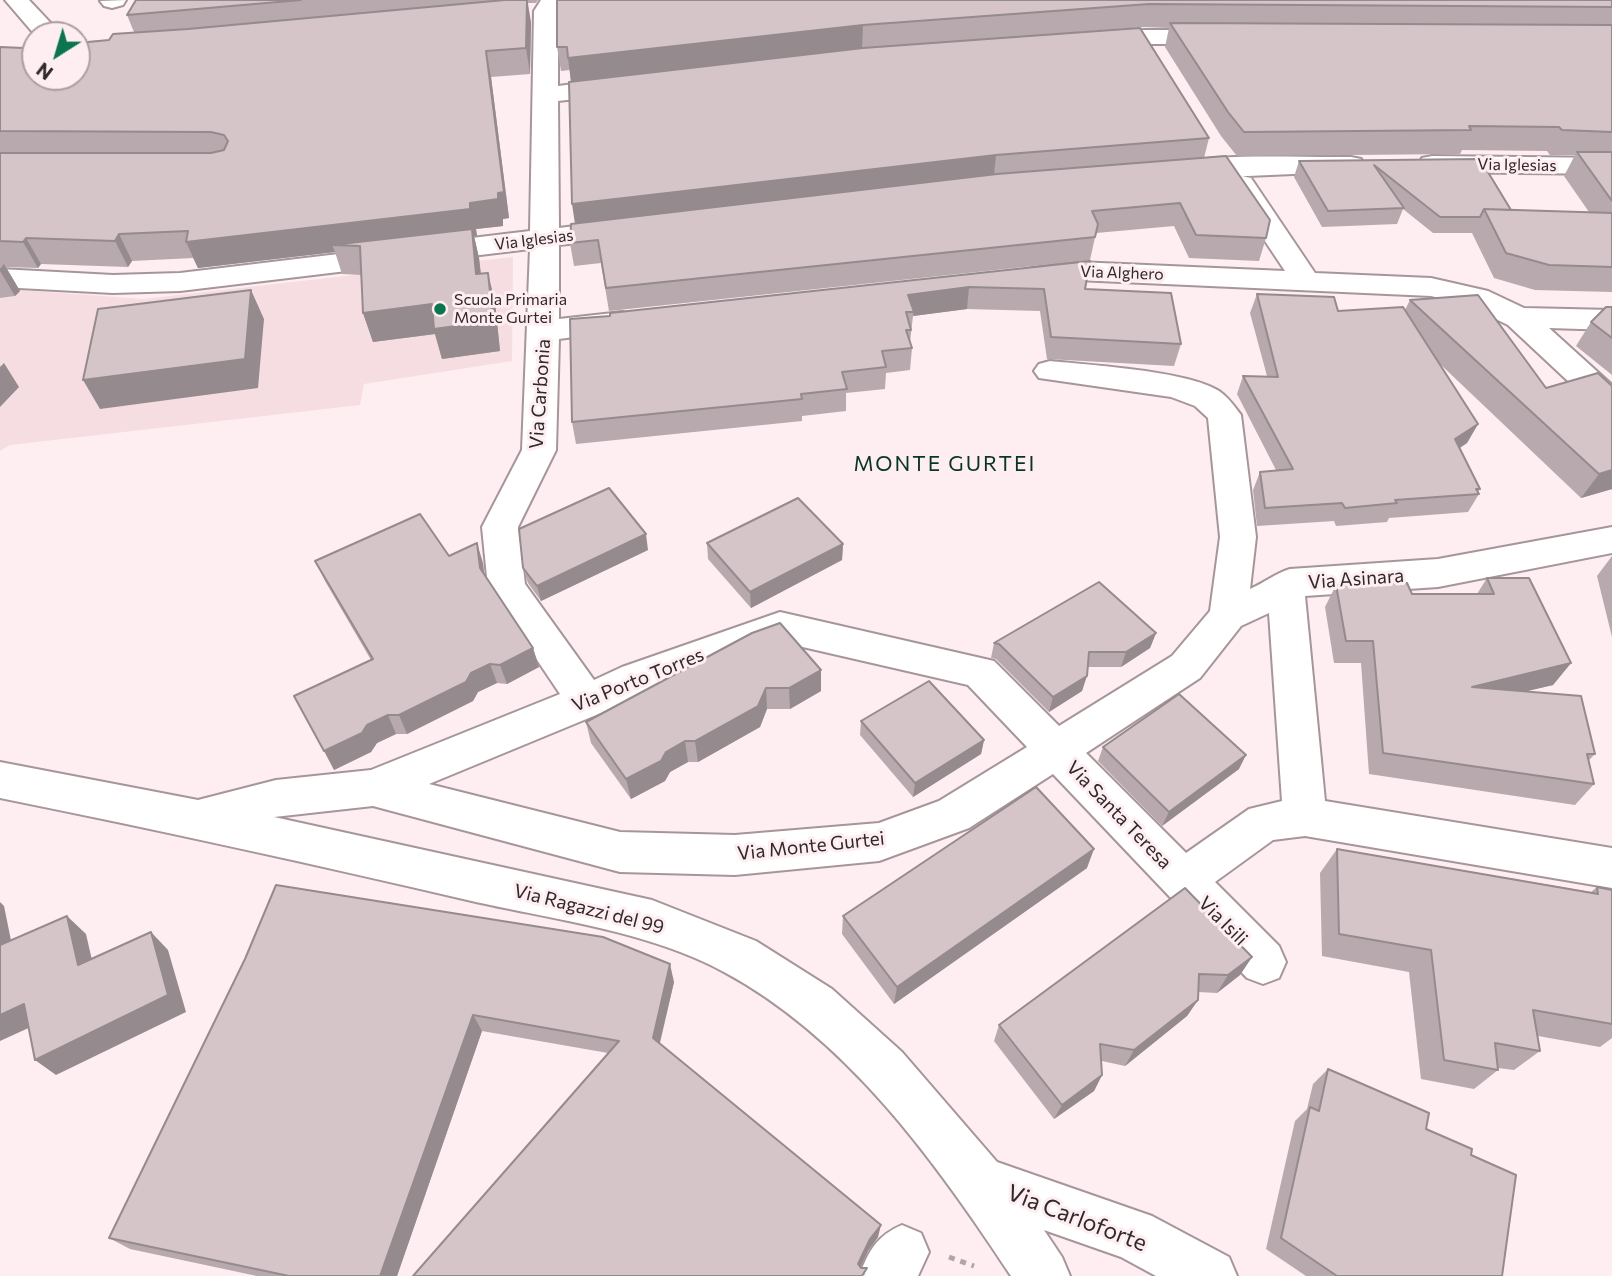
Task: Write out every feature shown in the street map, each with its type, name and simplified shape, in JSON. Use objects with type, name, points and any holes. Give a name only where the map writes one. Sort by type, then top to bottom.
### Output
[{"type":"street","points":[[0,17],[16,0],[35,21]]},
{"type":"street","name":"Via Carbonia","points":[[550,8],[544,96],[544,331],[539,450],[500,527],[507,587],[587,701]]},
{"type":"street","points":[[1144,37],[1161,65]]},
{"type":"street","points":[[1063,43],[1144,37],[1240,37]]},
{"type":"street","points":[[544,96],[641,84]]},
{"type":"street","points":[[1208,142],[1229,167],[1306,281]]},
{"type":"street","name":"Via Iglesias","points":[[1160,172],[1229,167],[1390,164],[1612,166]]},
{"type":"street","name":"Via Iglesias","points":[[0,278],[113,284],[180,282],[656,225]]},
{"type":"street","name":"Via Alghero","points":[[1007,278],[1077,271],[1430,288],[1477,298],[1519,318],[1612,320]]},
{"type":"street","points":[[1519,318],[1612,403]]},
{"type":"street","points":[[544,331],[646,320]]},
{"type":"street","points":[[1051,371],[1175,387],[1207,398],[1224,415],[1238,537],[1227,616]]},
{"type":"street","name":"Via Asinara","points":[[1304,817],[1286,589],[1290,583],[1438,573],[1612,540]]},
{"type":"street","name":"Via Monte Gurtei","points":[[373,788],[620,852],[736,855],[878,842],[954,815],[1186,667],[1227,616],[1286,589]]},
{"type":"street","name":"Via Porto Torres","points":[[198,820],[276,798],[373,788],[587,701],[636,678],[779,627],[980,672],[1056,750]]},
{"type":"street","name":"Via Santa Teresa","points":[[1056,750],[1182,880]]},
{"type":"street","name":"Via Ragazzi del 99","points":[[0,780],[198,820],[652,921],[740,956],[815,1005],[886,1069],[980,1182],[1043,1276]]},
{"type":"street","points":[[1182,880],[1264,822],[1304,817],[1612,868]]},
{"type":"street","name":"Via Isili","points":[[1182,880],[1263,961]]},
{"type":"street","name":"Via Carloforte","points":[[980,1182],[1133,1235],[1210,1276]]},
{"type":"shaded area","points":[[513,257],[512,361],[364,384],[360,405],[10,445],[0,451],[0,298],[15,296],[20,290],[143,299]]},
{"type":"building","points":[[136,0],[301,0],[127,15]]},
{"type":"building","points":[[527,0],[526,48],[486,51],[504,192],[498,193],[498,199],[470,203],[470,209],[186,242],[188,231],[119,234],[115,241],[26,238],[23,242],[0,241],[0,153],[211,153],[224,150],[228,141],[224,135],[211,132],[0,131],[0,47],[21,48],[21,91],[91,91],[91,42],[109,40],[113,34]]},
{"type":"building","points":[[557,0],[1612,0],[1612,7],[1149,4],[863,25],[568,58],[567,47],[557,47]]},
{"type":"building","points":[[1170,23],[1612,25],[1612,132],[1562,130],[1559,127],[1469,126],[1471,130],[1244,132]]},
{"type":"building","points":[[1140,28],[1209,138],[996,155],[572,204],[569,82],[863,48]]},
{"type":"building","points":[[1577,152],[1612,152],[1612,201]]},
{"type":"building","points":[[1226,156],[1270,220],[1266,238],[1196,235],[1180,203],[1092,211],[1098,224],[1095,237],[606,288],[598,240],[570,243],[571,224],[997,174]]},
{"type":"building","points":[[1480,159],[1511,210],[1484,209],[1480,217],[1440,217],[1374,165],[1404,208],[1328,211],[1299,161]]},
{"type":"building","points":[[1484,209],[1612,213],[1612,267],[1549,265],[1506,253]]},
{"type":"building","points":[[472,229],[476,274],[488,273],[493,321],[434,329],[432,304],[363,313],[360,246],[332,245]]},
{"type":"building","points":[[1090,261],[1085,289],[1171,293],[1181,344],[1051,337],[1044,289],[969,287],[908,295],[914,312],[906,312],[911,330],[906,330],[912,348],[882,351],[886,367],[842,372],[847,389],[801,394],[802,399],[572,422],[570,319]]},
{"type":"building","points":[[251,290],[245,359],[83,380],[98,309]]},
{"type":"building","points":[[1257,294],[1334,297],[1338,311],[1403,307],[1478,424],[1455,439],[1480,489],[1476,489],[1479,494],[1395,500],[1397,503],[1345,508],[1342,503],[1265,508],[1260,472],[1293,469],[1243,376],[1278,377]]},
{"type":"building","points":[[1478,295],[1546,388],[1598,373],[1612,386],[1612,470],[1599,474],[1410,300]]},
{"type":"building","points":[[1606,307],[1612,307],[1612,338],[1591,322]]},
{"type":"building","points":[[609,488],[646,534],[537,586],[523,568],[519,529]]},
{"type":"building","points":[[798,498],[843,544],[750,592],[707,543]]},
{"type":"building","points":[[420,514],[449,556],[477,543],[480,568],[533,648],[500,665],[490,664],[471,673],[466,682],[399,715],[388,715],[367,725],[362,733],[324,751],[294,696],[373,659],[315,561]]},
{"type":"building","points":[[1487,578],[1529,578],[1571,663],[1472,687],[1581,696],[1595,754],[1587,754],[1594,784],[1383,753],[1373,641],[1346,641],[1336,585],[1407,583],[1412,594],[1494,594]]},
{"type":"building","points":[[1099,582],[1156,633],[1126,652],[1089,652],[1087,676],[1053,697],[999,644],[994,643]]},
{"type":"building","points":[[780,623],[821,670],[789,688],[766,688],[758,706],[695,741],[685,741],[666,752],[661,761],[626,779],[586,722],[752,633]]},
{"type":"building","points":[[929,681],[984,740],[915,783],[861,721]]},
{"type":"building","points":[[1179,694],[1246,755],[1169,812],[1103,747]]},
{"type":"building","points":[[1036,787],[1094,849],[897,987],[843,916]]},
{"type":"building","points":[[1337,849],[1598,894],[1597,887],[1612,890],[1612,1024],[1533,1010],[1540,1051],[1495,1043],[1498,1070],[1444,1060],[1431,950],[1339,934]]},
{"type":"building","points":[[276,885],[603,937],[670,964],[653,1038],[881,1225],[870,1239],[858,1264],[861,1268],[867,1268],[862,1276],[413,1276],[619,1041],[473,1015],[380,1276],[289,1276],[109,1238],[245,959]]},
{"type":"building","points":[[1185,888],[1252,957],[1228,975],[1199,974],[1198,1000],[1134,1050],[1100,1044],[1102,1075],[1062,1105],[999,1025]]},
{"type":"building","points":[[67,916],[78,965],[151,932],[168,995],[35,1060],[24,1004],[0,1015],[0,945]]},
{"type":"building","points":[[1328,1069],[1429,1113],[1426,1129],[1472,1149],[1471,1155],[1516,1175],[1502,1276],[1337,1276],[1281,1238],[1310,1107],[1319,1111]]},
{"type":"place","name":"Scuola Primaria Monte Gurtei","points":[[440,309]]},
{"type":"district","name":"MONTE GURTEI","points":[[945,464]]}]
